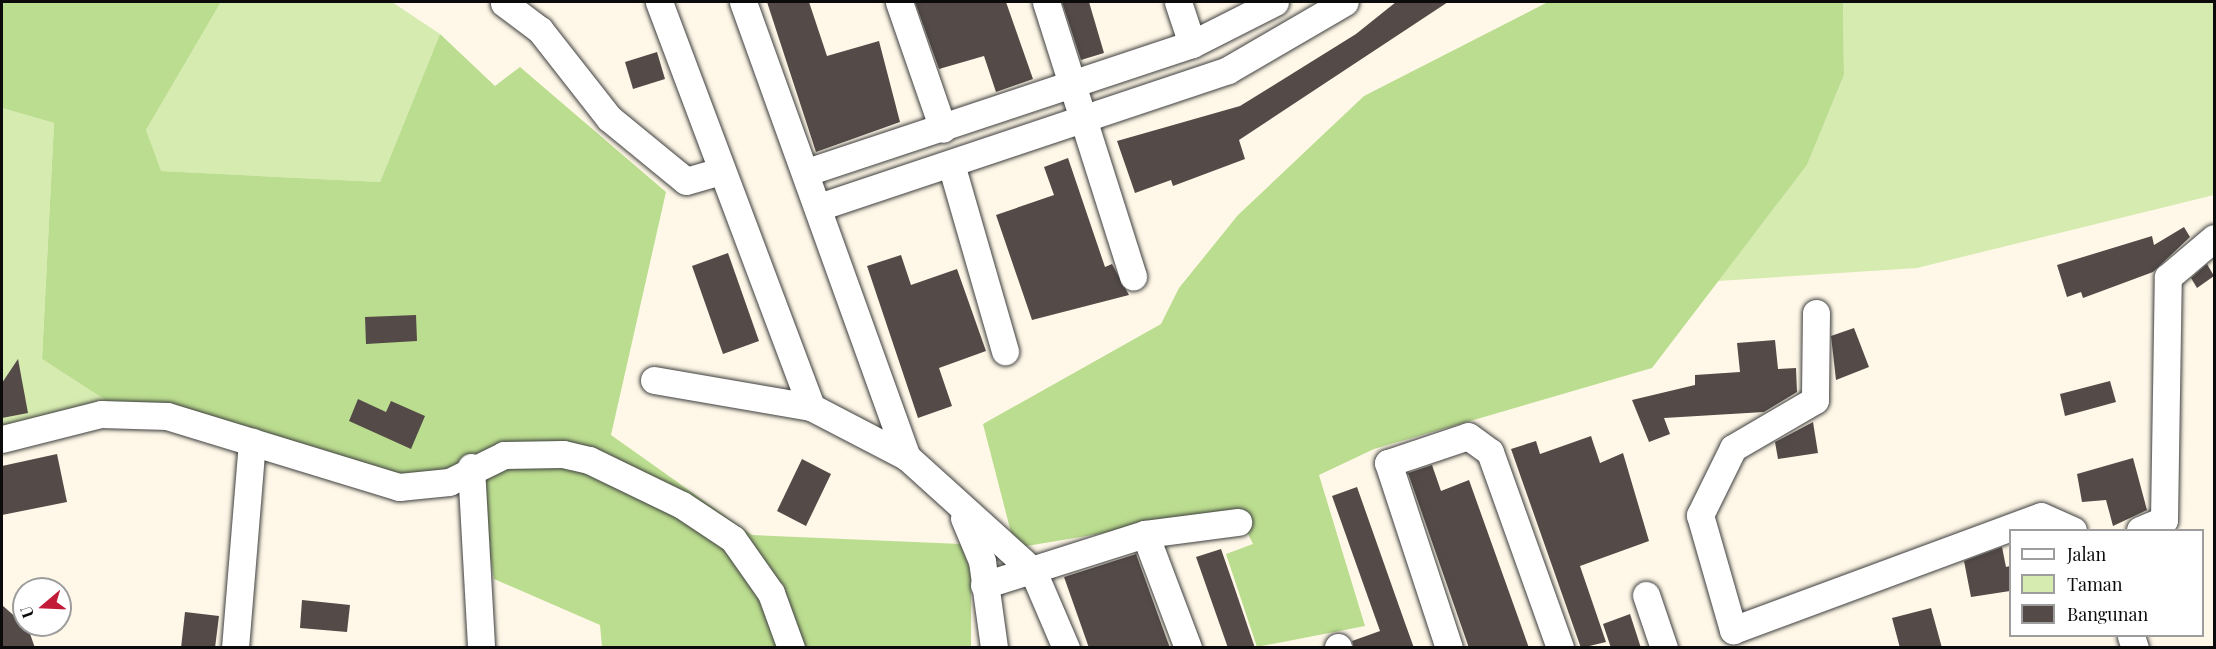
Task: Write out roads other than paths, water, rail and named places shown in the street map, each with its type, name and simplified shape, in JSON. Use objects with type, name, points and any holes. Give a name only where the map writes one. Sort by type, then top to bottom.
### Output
[{"type":"street","points":[[659,2],[811,407]]},
{"type":"street","points":[[743,2],[807,172],[907,458]]},
{"type":"street","points":[[899,2],[943,129]]},
{"type":"street","points":[[1046,2],[1133,277]]},
{"type":"street","points":[[1178,2],[1192,44]]},
{"type":"street","points":[[807,172],[1074,87],[1192,44],[1275,2]]},
{"type":"street","points":[[819,207],[1083,122],[1228,70],[1345,2]]},
{"type":"street","points":[[504,3],[540,30],[609,118],[686,181],[722,171]]},
{"type":"street","points":[[951,164],[1005,351]]},
{"type":"street","points":[[2144,529],[2164,520],[2168,277],[2214,238]]},
{"type":"street","points":[[1816,312],[1815,400],[1733,448],[1700,515],[1733,630],[2041,516],[2069,529]]},
{"type":"street","points":[[654,380],[811,407],[907,458],[1033,571],[1066,648]]},
{"type":"street","points":[[2,439],[101,414],[133,413],[167,416],[399,487],[449,482],[471,467],[504,455],[572,456],[715,523],[751,558],[791,648]]},
{"type":"street","points":[[1449,648],[1388,463],[1468,436],[1490,452],[1560,648]]},
{"type":"street","points":[[235,648],[252,442]]},
{"type":"street","points":[[471,467],[481,648]]},
{"type":"street","points":[[959,507],[982,561],[994,648]]},
{"type":"street","points":[[984,585],[1145,534],[1238,522]]},
{"type":"street","points":[[1145,534],[1188,648]]},
{"type":"street","points":[[1646,595],[1664,648]]}]
